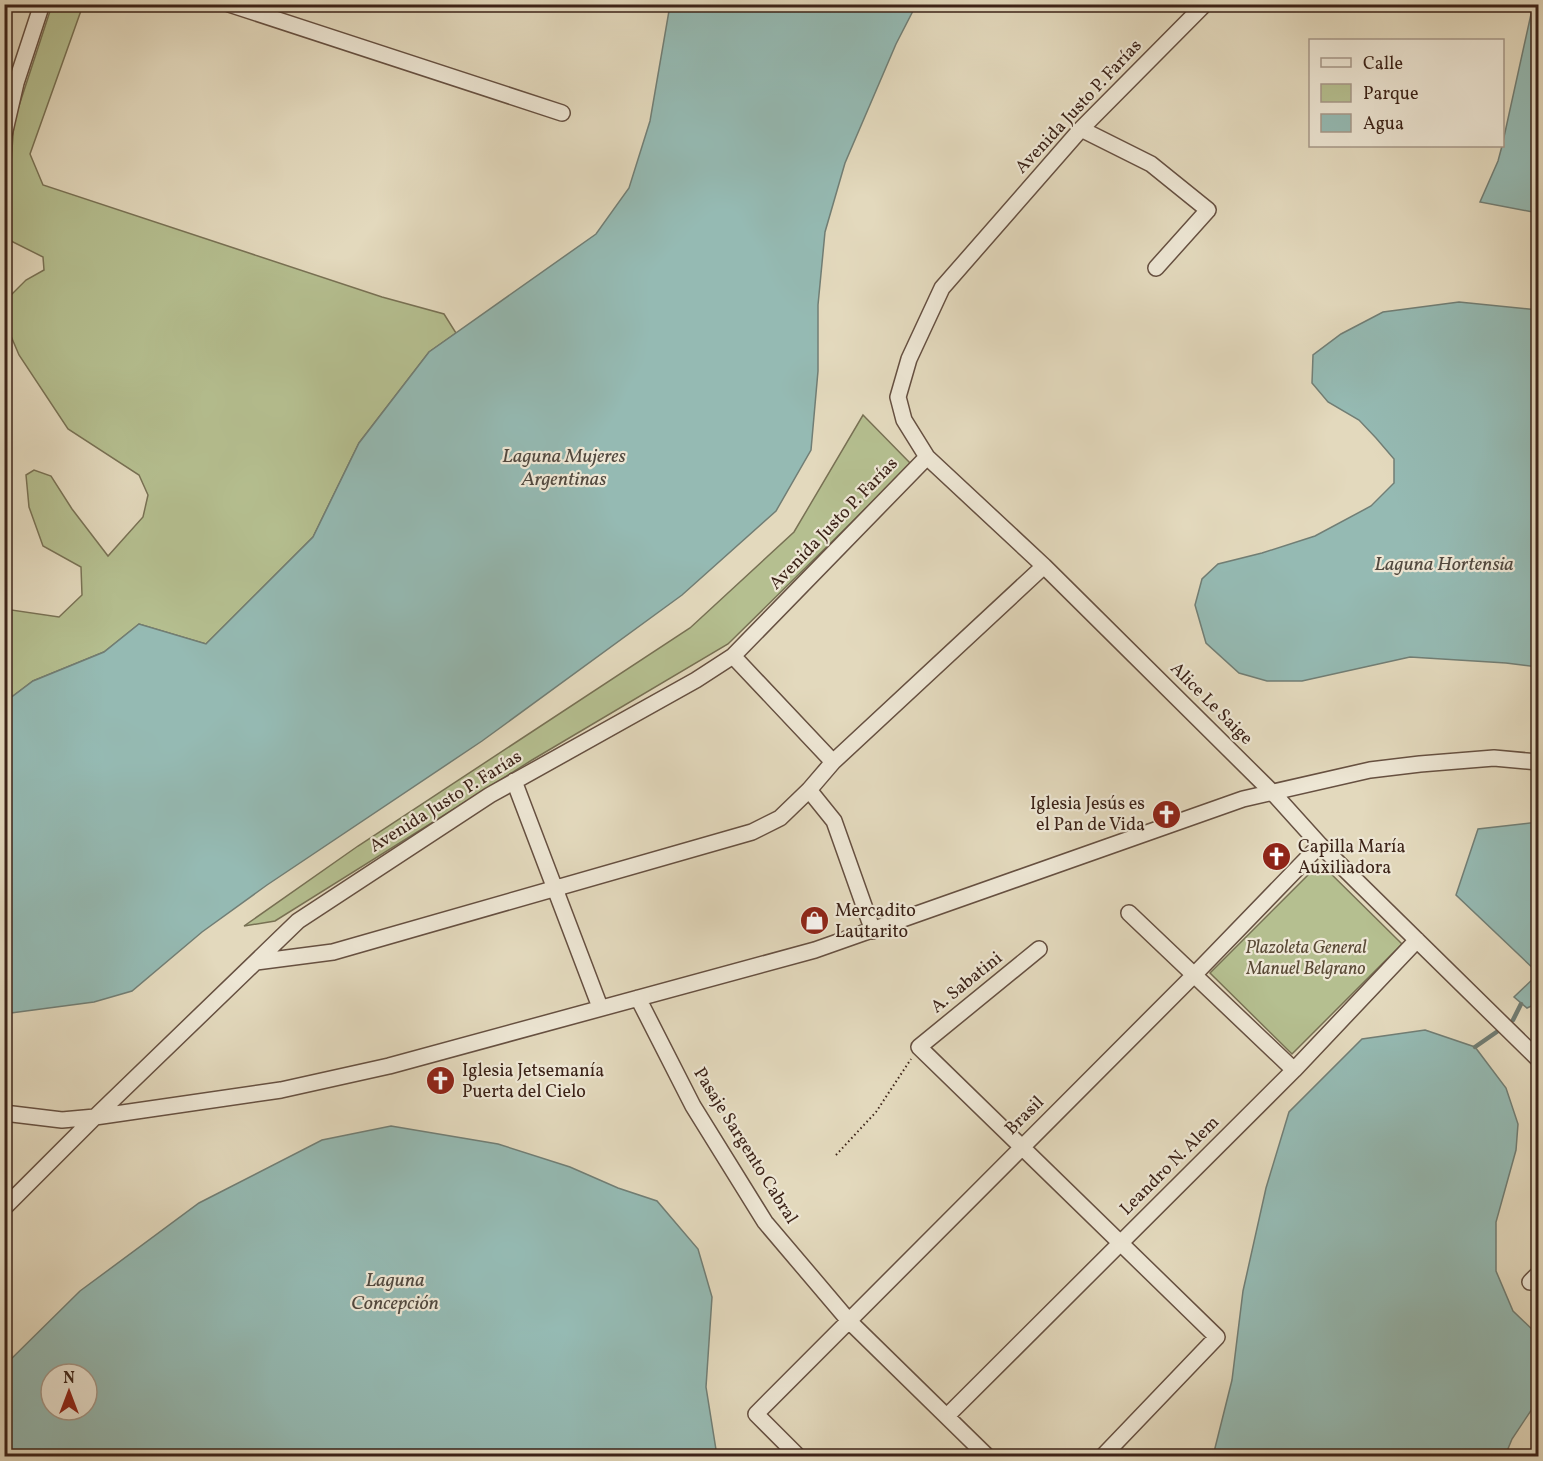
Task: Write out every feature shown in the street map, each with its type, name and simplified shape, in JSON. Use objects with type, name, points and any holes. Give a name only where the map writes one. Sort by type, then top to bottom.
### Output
[{"type":"street","points":[[4,135],[16,83],[42,4]]},
{"type":"street","points":[[229,4],[562,113]]},
{"type":"street","name":"Avenida Justo P. Farías","points":[[909,359],[942,288],[1081,129],[1205,4]]},
{"type":"street","points":[[1081,129],[1151,164],[1208,210],[1156,268]]},
{"type":"street","name":"Alice Le Saige","points":[[909,359],[898,397],[904,420],[927,457],[1044,566],[1274,794],[1320,845],[1539,1059]]},
{"type":"street","name":"Avenida Justo P. Farías","points":[[4,1208],[298,921],[514,781],[696,680],[733,656],[927,457]]},
{"type":"street","points":[[256,962],[333,952],[752,832],[780,818],[809,790],[833,762],[1044,566]]},
{"type":"street","points":[[733,656],[833,762]]},
{"type":"street","points":[[4,1113],[62,1120],[95,1117],[281,1090],[389,1066],[815,950],[1243,799],[1274,794],[1370,770],[1494,758],[1539,762]]},
{"type":"street","points":[[514,781],[600,1007]]},
{"type":"street","points":[[809,790],[834,821],[873,931]]},
{"type":"street","name":"Brasil","points":[[798,1456],[756,1414],[1194,975],[1320,845]]},
{"type":"street","points":[[1129,913],[1294,1070]]},
{"type":"street","name":"Leandro N. Alem","points":[[947,1416],[1294,1070],[1417,940]]},
{"type":"street","name":"A. Sabatini","points":[[919,1047],[1039,949]]},
{"type":"street","name":"Pasaje Sargento Cabral","points":[[638,998],[693,1106],[765,1222],[849,1321],[987,1456]]},
{"type":"street","points":[[919,1047],[1217,1337],[1103,1456]]},
{"type":"path","points":[[836,1155],[876,1112],[919,1047]]},
{"type":"green space","points":[[52,5],[83,5],[30,154],[43,185],[382,297],[444,314],[456,333],[429,352],[359,443],[313,537],[206,644],[139,624],[104,652],[33,681],[5,702],[5,609],[59,617],[82,595],[81,567],[43,546],[29,507],[26,475],[34,470],[51,476],[72,509],[108,556],[143,517],[148,495],[139,475],[68,429],[19,355],[5,322],[5,301],[26,280],[44,270],[43,257],[5,238],[5,201],[10,178],[14,121]]},
{"type":"green space","points":[[863,415],[911,464],[728,644],[532,760],[275,921],[244,926],[358,846],[690,628],[794,532]]},
{"type":"green space","name":"Plazoleta General Manuel Belgrano","points":[[1320,863],[1402,944],[1292,1054],[1210,973]]},
{"type":"water","name":"Laguna Mujeres Argentinas","points":[[670,5],[916,5],[896,44],[845,163],[825,232],[818,305],[818,371],[811,450],[776,511],[682,595],[482,741],[267,885],[202,932],[132,991],[94,1002],[11,1013],[5,1011],[5,702],[33,681],[104,652],[139,624],[206,644],[313,537],[359,443],[429,352],[596,234],[629,188],[650,121]]},
{"type":"water","points":[[1533,5],[1538,5],[1538,213],[1480,202],[1502,147],[1504,147],[1504,137]]},
{"type":"water","name":"Laguna Hortensia","points":[[1459,302],[1538,310],[1538,667],[1410,657],[1302,681],[1267,681],[1239,673],[1206,643],[1195,605],[1202,579],[1218,564],[1315,536],[1371,506],[1394,483],[1394,459],[1359,420],[1328,402],[1312,383],[1313,355],[1341,334],[1383,312]]},
{"type":"water","points":[[1538,822],[1538,973],[1456,895],[1478,829]]},
{"type":"water","points":[[1538,974],[1538,1003],[1527,1008],[1514,997]]},
{"type":"water","points":[[1425,1030],[1475,1047],[1506,1088],[1518,1124],[1516,1150],[1496,1222],[1496,1271],[1513,1311],[1538,1335],[1538,1400],[1512,1439],[1505,1456],[1213,1456],[1232,1380],[1243,1291],[1266,1188],[1289,1112],[1362,1039]]},
{"type":"water","name":"Laguna Concepción","points":[[391,1126],[498,1144],[570,1167],[618,1188],[657,1201],[698,1249],[712,1297],[706,1387],[717,1456],[5,1456],[5,1365],[80,1291],[199,1203],[322,1140]]},
{"type":"waterway","points":[[1513,1020],[1521,1004]]},
{"type":"waterway","points":[[1475,1047],[1498,1031]]},
{"type":"place","name":"Iglesia Jesús es el Pan de Vida","points":[[1166,814]]},
{"type":"place","name":"Capilla María Auxiliadora","points":[[1277,857]]},
{"type":"place","name":"Mercadito Lautarito","points":[[814,921]]},
{"type":"place","name":"Iglesia Jetsemanía Puerta del Cielo","points":[[441,1081]]}]
